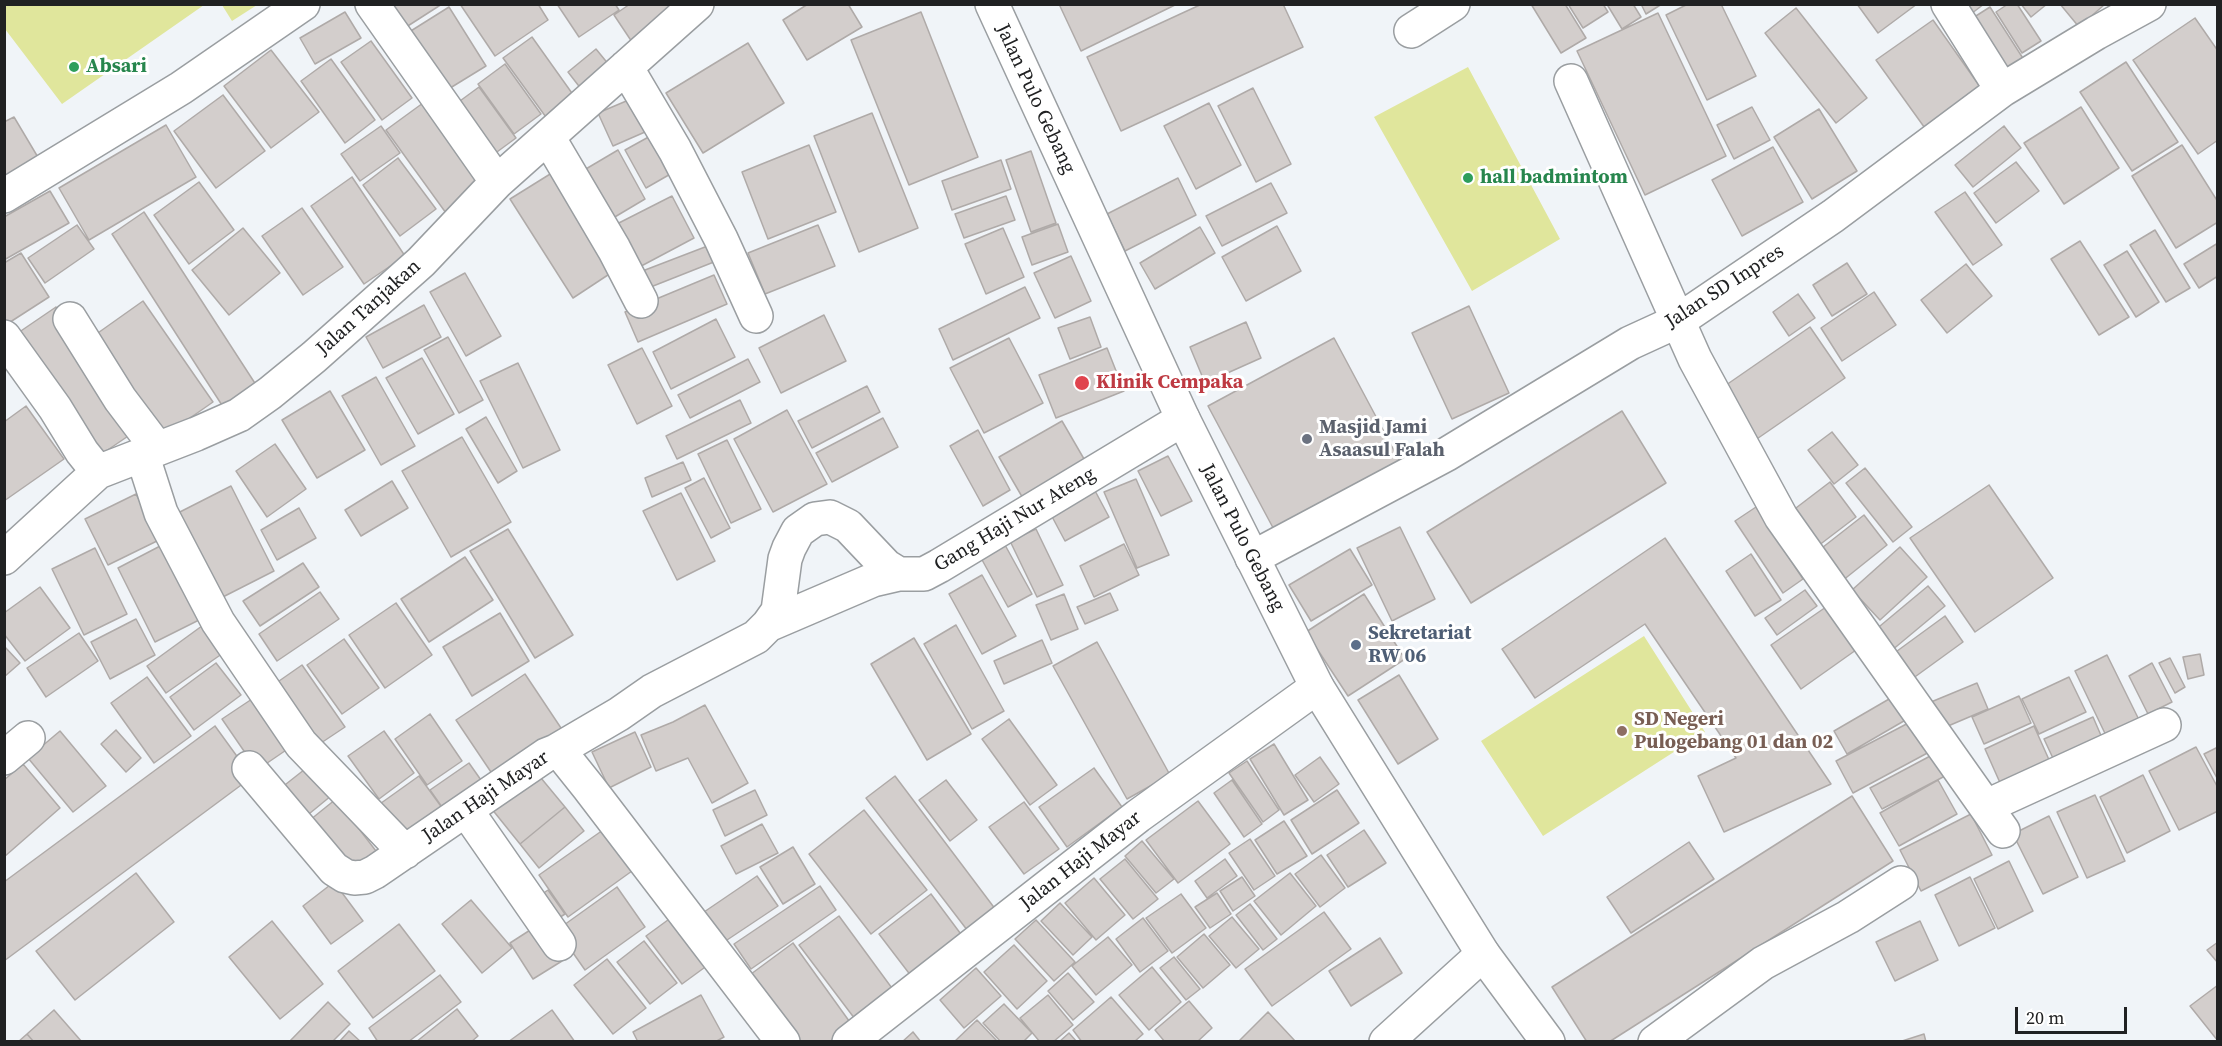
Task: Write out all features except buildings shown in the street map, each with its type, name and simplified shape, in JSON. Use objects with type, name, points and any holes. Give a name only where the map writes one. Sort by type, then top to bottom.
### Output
[{"type":"street","points":[[4,196],[181,88],[303,4]]},
{"type":"street","points":[[372,4],[497,182]]},
{"type":"street","name":"Jalan Tanjakan","points":[[4,558],[98,472],[239,415],[270,393],[421,262],[497,182],[697,4]]},
{"type":"street","name":"Jalan Pulo Gebang","points":[[992,4],[1183,419],[1317,687],[1483,954],[1548,1041]]},
{"type":"street","points":[[1411,32],[1453,4]]},
{"type":"street","points":[[1948,4],[2002,90]]},
{"type":"street","name":"Jalan SD Inpres","points":[[1252,558],[1448,454],[1630,343],[1678,321],[1833,216],[2002,90],[2149,4]]},
{"type":"street","points":[[626,67],[675,150],[721,239],[756,316]]},
{"type":"street","points":[[1571,81],[1695,358],[1781,517],[1995,818],[2164,725]]},
{"type":"street","points":[[548,137],[614,249],[641,301]]},
{"type":"street","points":[[70,320],[150,451],[161,513],[218,622],[301,744],[405,852]]},
{"type":"street","points":[[4,336],[98,472]]},
{"type":"street","name":"Gang Haji Nur Ateng","points":[[556,751],[619,714],[652,691],[756,637],[768,625],[873,580],[899,574],[924,574],[1183,419]]},
{"type":"street","points":[[768,625],[778,611],[784,559],[798,531],[815,519],[830,517],[848,526],[886,566],[899,574]]},
{"type":"street","name":"Jalan Haji Mayar","points":[[849,1041],[1138,816],[1317,687]]},
{"type":"street","name":"Jalan Haji Mayar","points":[[249,768],[334,869],[345,876],[354,878],[365,877],[405,852],[546,755],[556,751],[566,758],[783,1041]]},
{"type":"street","points":[[466,810],[559,944]]},
{"type":"street","points":[[1655,1041],[1763,963],[1848,917],[1901,883]]},
{"type":"street","points":[[1386,1041],[1483,954]]},
{"type":"green space","name":"Absari","points":[[5,4],[204,5],[62,104],[5,29]]},
{"type":"green space","points":[[222,5],[257,5],[232,21]]},
{"type":"green space","name":"hall badmintom","points":[[1468,67],[1560,239],[1472,291],[1374,117]]},
{"type":"green space","points":[[1644,636],[1705,732],[1543,836],[1481,741]]},
{"type":"place","name":"Absari","points":[[74,67]]},
{"type":"place","name":"hall badmintom","points":[[1468,178]]},
{"type":"place","name":"Klinik Cempaka","points":[[1082,383]]},
{"type":"place","name":"Masjid Jami Asaasul Falah","points":[[1307,439]]},
{"type":"place","name":"Sekretariat RW 06","points":[[1356,645]]},
{"type":"place","name":"SD Negeri Pulogebang 01 dan 02","points":[[1622,731]]}]
